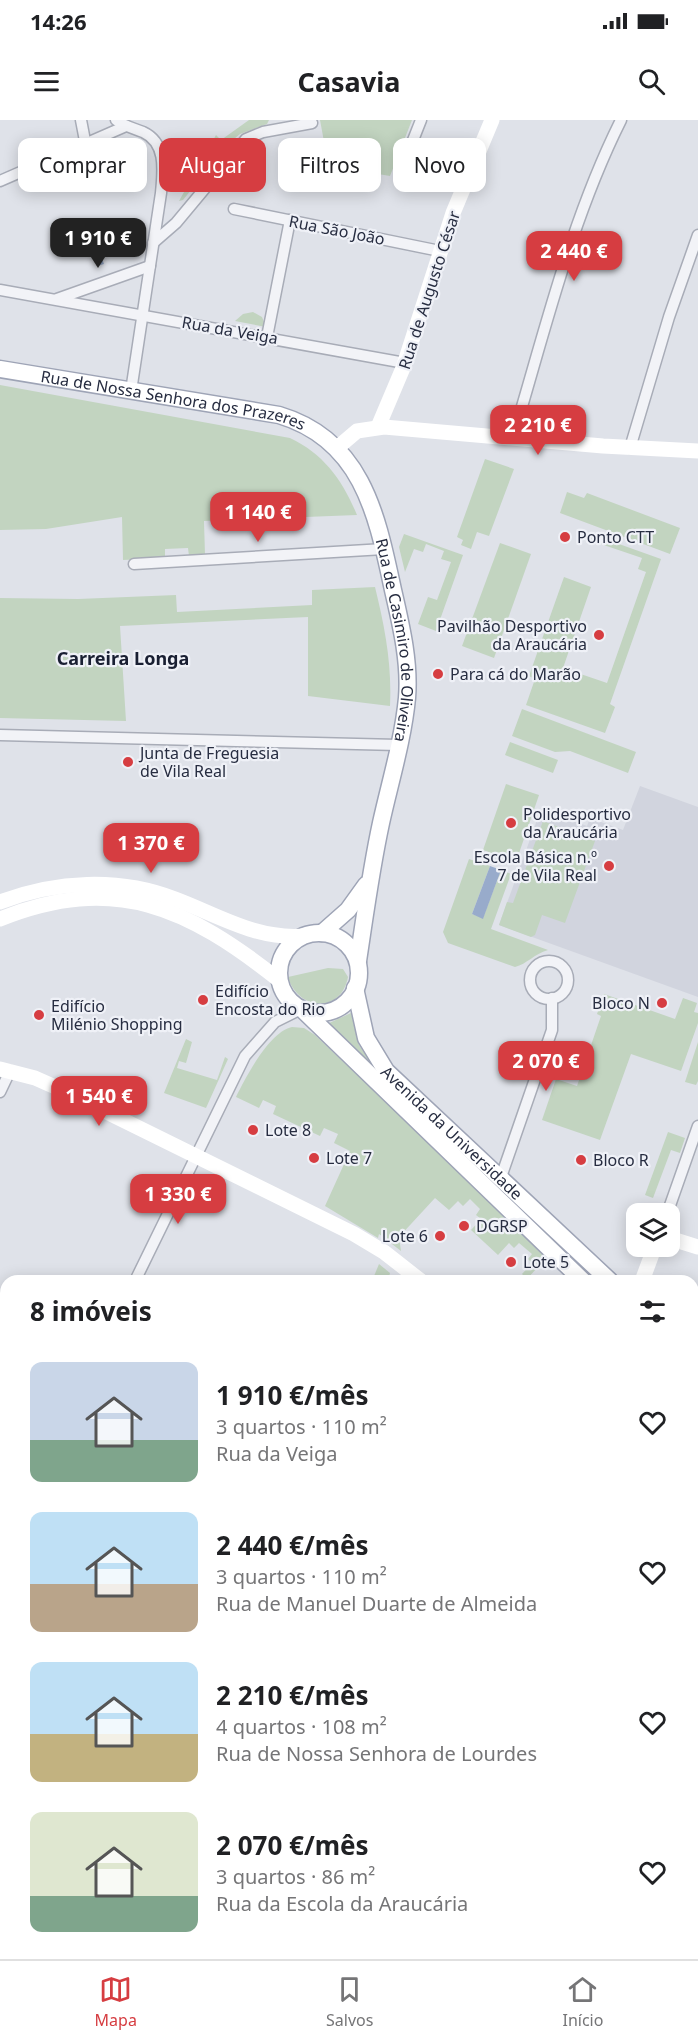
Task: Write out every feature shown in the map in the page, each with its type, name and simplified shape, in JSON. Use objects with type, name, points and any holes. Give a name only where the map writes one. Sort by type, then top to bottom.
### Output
[{"type":"main road","name":"Rua de Nossa Senhora dos Prazeres","points":[[0,369],[279,415],[311,428],[338,448]]},
{"type":"main road","name":"Rua de Casimiro de Oliveira","points":[[338,448],[365,489],[384,549],[400,620],[407,673],[405,716],[370,876]]},
{"type":"main road","points":[[322,933],[355,902],[370,876]]},
{"type":"main road","points":[[358,962],[345,941],[322,933],[304,936],[287,951],[281,961],[279,980],[287,998],[303,1010],[327,1011],[339,1006],[355,988],[370,876]]},
{"type":"main road","name":"Avenida da Universidade","points":[[355,988],[363,1029],[379,1061],[500,1180],[603,1275]]},
{"type":"main road","name":"Avenida da Universidade","points":[[303,1010],[577,1275]]},
{"type":"street","points":[[81,120],[84,138]]},
{"type":"street","points":[[116,120],[150,136],[158,145],[161,156],[162,184],[131,391]]},
{"type":"street","points":[[414,138],[421,120]]},
{"type":"street","name":"Rua de Augusto César","points":[[378,427],[405,363],[440,251],[492,120]]},
{"type":"street","points":[[513,437],[564,267],[599,170],[621,120]]},
{"type":"street","points":[[153,243],[176,223],[246,139],[263,132],[312,123]]},
{"type":"street","points":[[102,138],[126,126]]},
{"type":"street","points":[[0,182],[18,174]]},
{"type":"street","name":"Rua São João","points":[[234,209],[440,251]]},
{"type":"street","points":[[267,337],[290,220]]},
{"type":"street","points":[[630,448],[663,336],[698,235]]},
{"type":"street","name":"Rua da Veiga","points":[[55,299],[150,266]]},
{"type":"street","name":"Rua da Veiga","points":[[0,290],[405,363]]},
{"type":"street","points":[[338,448],[357,431],[378,427],[630,448],[698,451]]},
{"type":"street","points":[[134,564],[384,549]]},
{"type":"street","points":[[0,735],[398,745]]},
{"type":"street","points":[[0,902],[64,886],[128,886],[162,894],[237,926],[267,935],[304,936]]},
{"type":"street","points":[[0,919],[69,900],[112,898],[136,902],[178,914],[212,931],[279,980]]},
{"type":"street","points":[[500,1180],[552,1030],[552,998]]},
{"type":"street","points":[[138,1275],[248,1050],[275,1022],[303,1010]]},
{"type":"street","points":[[0,1092],[5,1070],[62,1090],[378,1248],[414,1275]]},
{"type":"street","points":[[671,1203],[698,1126]]},
{"type":"street","points":[[680,1241],[698,1247]]},
{"type":"street","points":[[644,1275],[651,1257]]},
{"type":"shaded area","name":"Escola Básica n.º 7 de Vila Real","points":[[640,786],[698,807],[698,997],[499,925],[541,809],[587,826],[590,818],[623,830]]},
{"type":"green space","points":[[249,120],[269,120],[267,124],[235,138],[224,138]]},
{"type":"green space","points":[[320,120],[412,120],[405,138],[393,138],[393,168],[390,176],[381,174],[381,138],[323,138]]},
{"type":"green space","points":[[184,192],[189,192],[183,200],[179,201]]},
{"type":"green space","points":[[253,312],[262,317],[266,327],[235,321],[243,314]]},
{"type":"green space","points":[[0,385],[290,438],[313,452],[331,470],[339,480],[357,515],[204,521],[205,555],[189,556],[188,548],[165,549],[165,558],[123,560],[122,517],[46,529],[0,530]]},
{"type":"green space","points":[[485,459],[514,469],[489,536],[477,532],[471,549],[461,545],[463,540],[457,537]]},
{"type":"green space","points":[[567,492],[584,498],[587,493],[680,528],[670,554],[560,513]]},
{"type":"green space","points":[[404,534],[463,555],[436,631],[418,624],[428,597],[437,600],[451,562],[441,559],[444,551],[426,544],[423,552],[414,549],[405,572],[399,547]]},
{"type":"green space","points":[[591,534],[661,559],[610,704],[615,707],[605,733],[526,705],[535,679],[529,676],[564,577],[591,587],[563,668],[607,683],[646,572],[638,569],[642,558],[589,540]]},
{"type":"green space","points":[[500,543],[531,554],[494,658],[462,646]]},
{"type":"green space","points":[[375,587],[387,646],[390,706],[308,696],[308,617],[120,626],[126,721],[0,718],[0,598],[78,599],[176,595],[177,612],[312,605],[312,590]]},
{"type":"green space","points":[[522,709],[636,752],[628,773],[570,751],[555,752],[512,736]]},
{"type":"green space","points":[[510,742],[558,760],[553,773],[505,755]]},
{"type":"green space","name":"Polidesportivo da Araucária","points":[[506,784],[539,795],[516,862],[483,850]]},
{"type":"green space","points":[[543,821],[595,841],[565,923],[542,915],[535,935],[531,937],[499,925],[507,902],[513,903]]},
{"type":"green space","points":[[469,859],[490,866],[472,914],[483,918],[501,870],[511,874],[491,929],[548,950],[515,967],[448,943],[443,932]]},
{"type":"green space","points":[[328,968],[343,969],[348,977],[344,989],[329,1002],[319,1004],[301,997],[293,988],[288,977]]},
{"type":"green space","points":[[604,994],[675,1019],[683,998],[697,1003],[694,1012],[698,1013],[698,1023],[681,1071],[631,1054],[600,1140],[542,1120],[556,1079],[577,1086],[601,1016],[597,1014]]},
{"type":"green space","points":[[351,1013],[359,1045],[378,1074],[327,1024]]},
{"type":"green space","points":[[292,1027],[304,1028],[315,1035],[548,1256],[531,1275],[522,1274],[532,1263],[528,1259],[532,1254],[519,1243],[514,1248],[509,1243],[498,1255],[471,1230],[481,1219],[476,1215],[480,1209],[470,1199],[463,1206],[458,1201],[449,1210],[435,1198],[399,1237],[401,1251],[379,1234],[378,1238],[325,1206],[350,1151],[334,1143],[338,1134],[324,1128],[320,1136],[273,1114],[276,1106],[263,1100],[259,1108],[236,1097],[259,1056],[283,1031]]},
{"type":"green space","points":[[186,1039],[192,1042],[186,1063],[179,1061],[177,1068],[217,1080],[225,1057],[228,1059],[206,1108],[164,1093]]},
{"type":"green space","points":[[698,1042],[698,1081],[696,1085],[685,1082]]},
{"type":"green space","points":[[668,1132],[685,1138],[680,1153],[671,1150],[653,1198],[645,1195]]},
{"type":"green space","points":[[379,1264],[390,1273],[390,1275],[374,1275]]},
{"type":"water","points":[[97,245],[104,264],[97,266],[91,247]]},
{"type":"water","points":[[490,866],[501,870],[483,919],[472,914]]},
{"type":"place","name":"Ponto CTT","points":[[565,537]]},
{"type":"place","name":"Pavilhão Desportivo da Araucária","points":[[599,635]]},
{"type":"place","name":"Para cá do Marão","points":[[438,674]]},
{"type":"place","name":"Junta de Freguesia de Vila Real","points":[[128,762]]},
{"type":"place","name":"Polidesportivo da Araucária","points":[[511,823]]},
{"type":"place","name":"Escola Básica n.º 7 de Vila Real","points":[[609,866]]},
{"type":"place","name":"Edifício Encosta do Rio","points":[[203,1000]]},
{"type":"place","name":"Bloco N","points":[[662,1003]]},
{"type":"place","name":"Edifício Milénio Shopping","points":[[39,1015]]},
{"type":"place","name":"Lote 8","points":[[253,1130]]},
{"type":"place","name":"Lote 7","points":[[314,1158]]},
{"type":"place","name":"Bloco R","points":[[581,1160]]},
{"type":"place","name":"DGRSP","points":[[464,1226]]},
{"type":"place","name":"Lote 6","points":[[440,1236]]},
{"type":"place","name":"Lote 5","points":[[511,1262]]},
{"type":"district","name":"Carreira Longa","points":[[123,658]]}]
